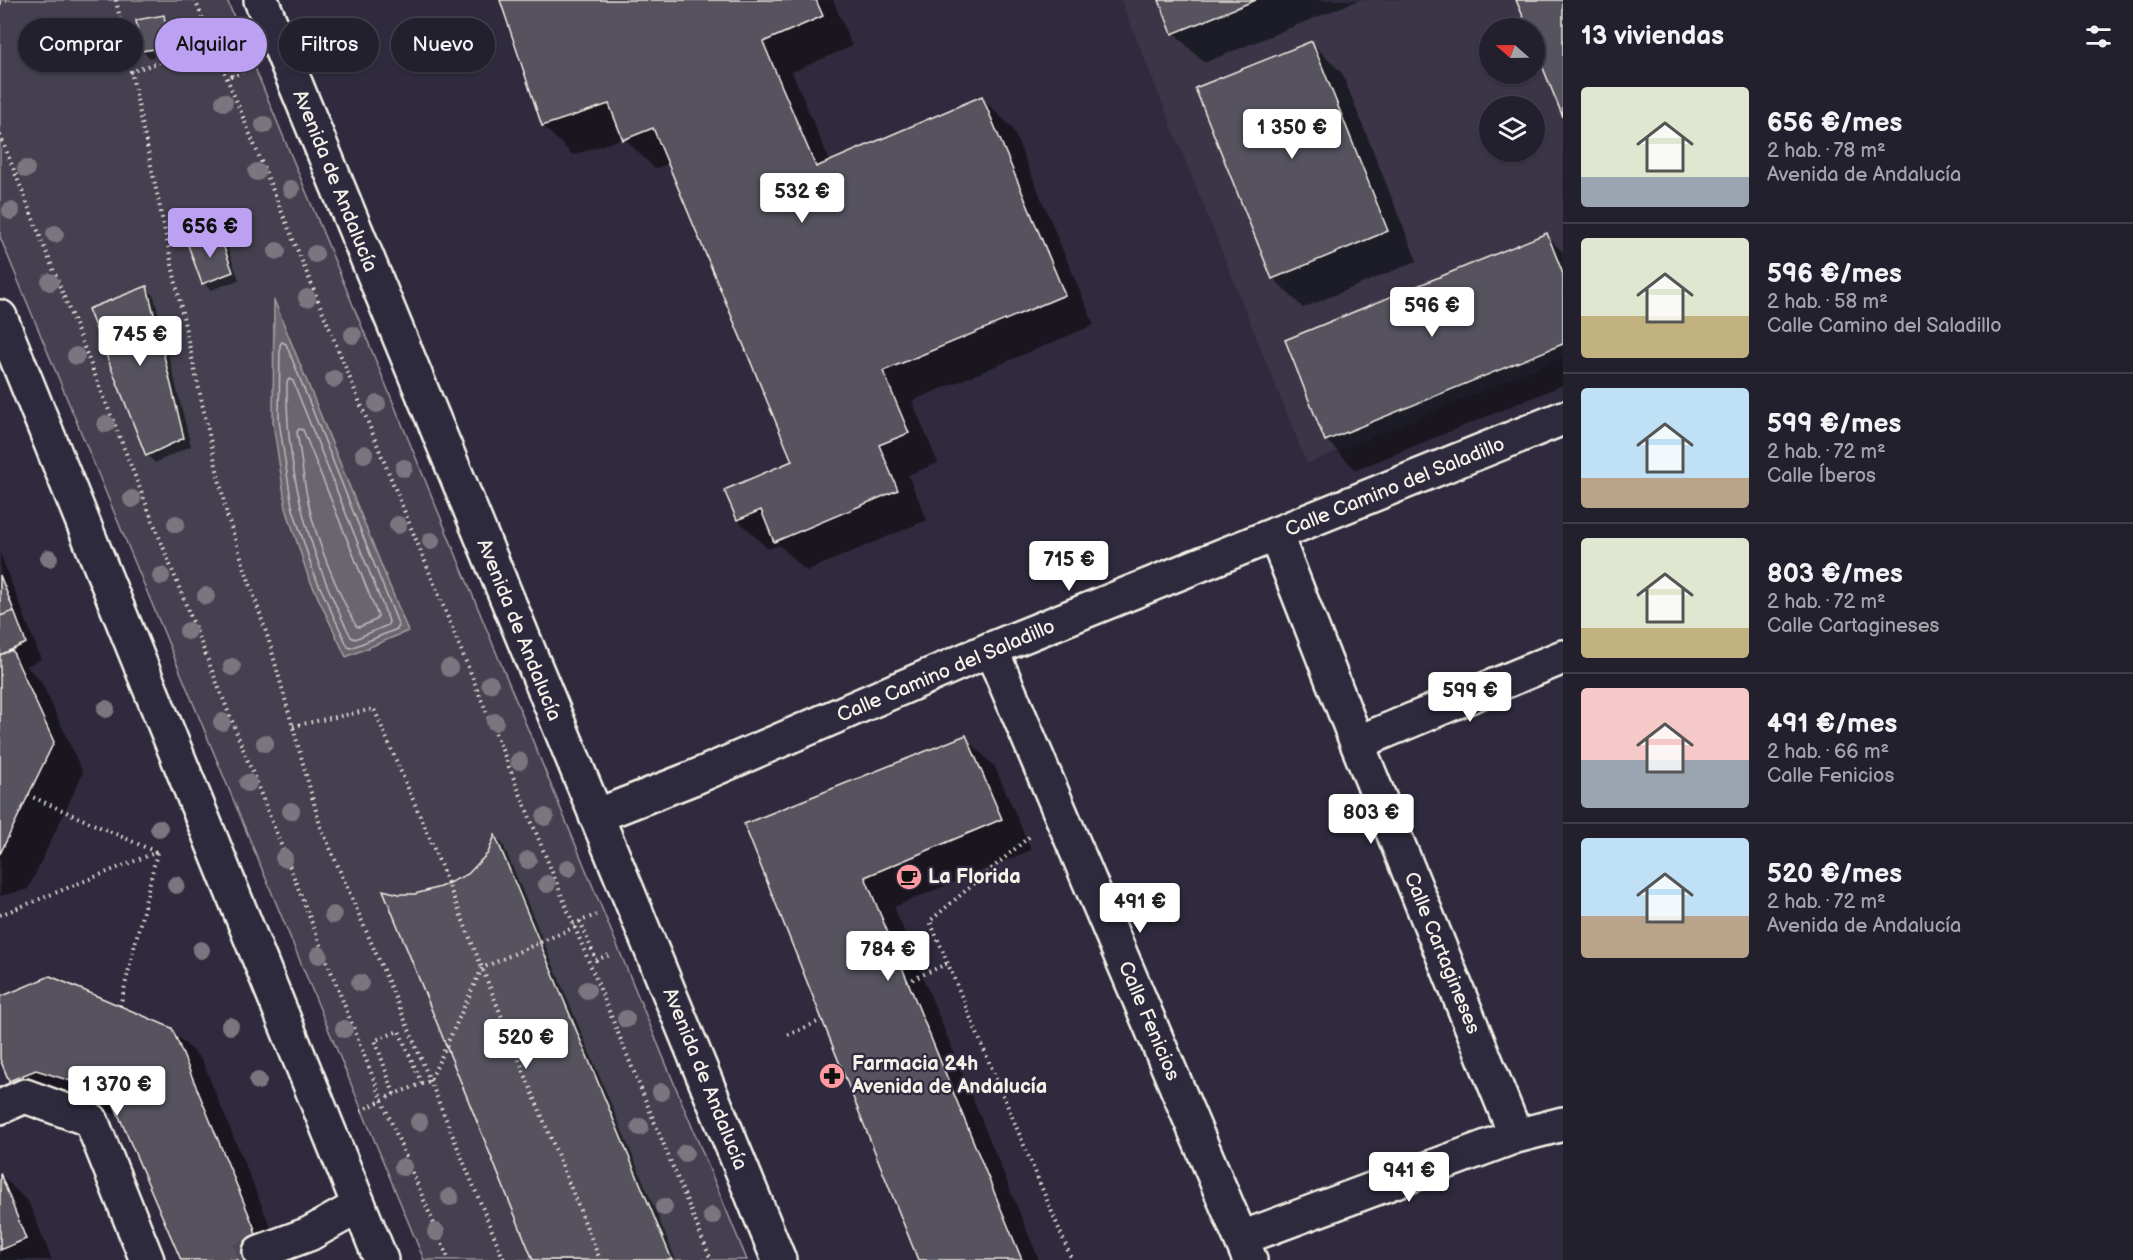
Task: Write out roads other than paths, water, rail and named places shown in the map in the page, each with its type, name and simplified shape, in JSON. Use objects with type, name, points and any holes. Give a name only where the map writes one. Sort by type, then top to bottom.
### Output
[{"type":"street","name":"Avenida de Andalucía","points":[[261,0],[779,1260]]},
{"type":"street","points":[[0,317],[381,1260]]},
{"type":"street","name":"Calle Camino del Saladillo","points":[[596,816],[693,778],[991,649],[1563,418]]},
{"type":"street","name":"Calle Cartagineses","points":[[1275,536],[1516,1136]]},
{"type":"street","name":"Calle Fenicios","points":[[991,649],[1246,1249]]},
{"type":"street","points":[[1357,743],[1563,657]]},
{"type":"street","points":[[0,1107],[25,1096],[91,1120],[147,1260]]},
{"type":"street","points":[[1246,1249],[1516,1136],[1563,1124]]},
{"type":"street","points":[[260,1252],[309,1234],[359,1206]]},
{"type":"water","points":[[274,300],[408,631],[346,657],[308,576],[286,508],[273,422]]},
{"type":"tunnel","points":[[239,1260],[260,1252]]},
{"type":"place","name":"La Florida","points":[[909,877]]},
{"type":"place","name":"Farmacia 24h Avenida de Andalucía","points":[[832,1076]]}]
